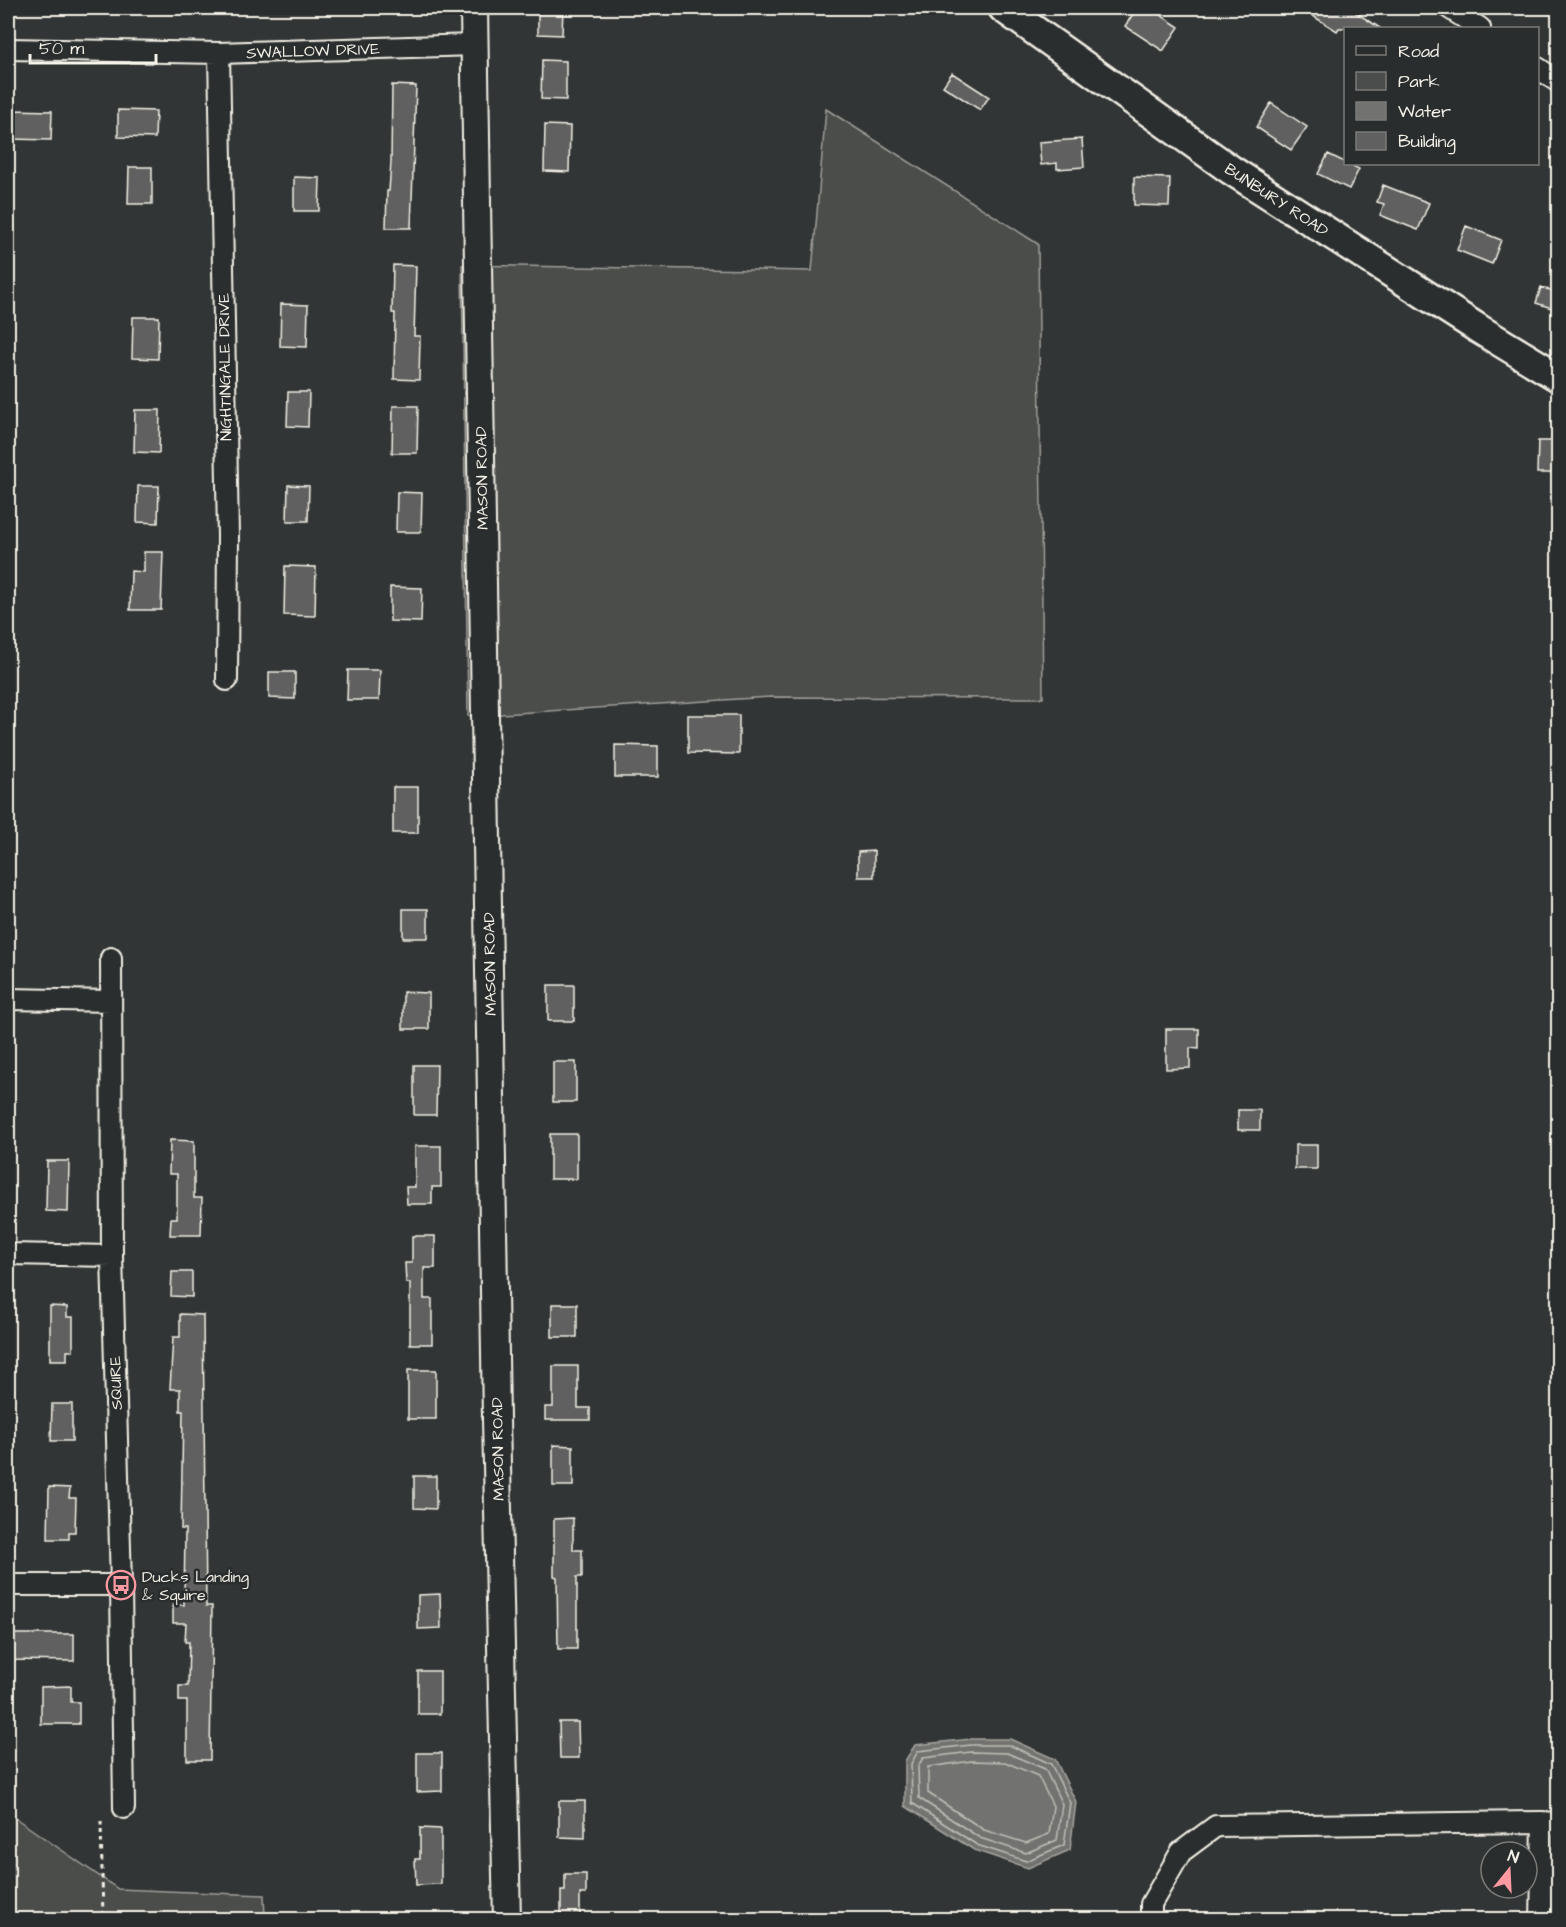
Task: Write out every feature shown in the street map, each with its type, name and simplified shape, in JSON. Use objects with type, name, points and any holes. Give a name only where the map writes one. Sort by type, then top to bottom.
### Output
[{"type":"main road","name":"BUNBURY ROAD","points":[[1003,8],[1231,170],[1558,377]]},
{"type":"street","name":"MASON ROAD","points":[[474,8],[496,1419],[507,1920]]},
{"type":"street","points":[[1449,8],[1478,27]]},
{"type":"street","name":"SWALLOW DRIVE","points":[[8,50],[219,53],[474,45]]},
{"type":"street","name":"NIGHTINGALE DRIVE","points":[[219,53],[228,536],[227,680]]},
{"type":"street","points":[[1539,69],[1558,82]]},
{"type":"street","name":"SQUIRE","points":[[111,958],[112,1256],[122,1585],[124,1808]]},
{"type":"street","points":[[8,999],[111,1000]]},
{"type":"street","points":[[8,1254],[112,1256]]},
{"type":"street","points":[[8,1585],[122,1585]]},
{"type":"street","points":[[1151,1920],[1151,1904],[1181,1852],[1216,1827],[1551,1823],[1541,1920]]},
{"type":"path","points":[[101,1821],[103,1920]]},
{"type":"green space","points":[[826,109],[1038,244],[1043,698],[770,697],[468,716],[462,265],[812,271]]},
{"type":"green space","points":[[8,1813],[118,1889],[264,1895],[265,1919],[8,1919]]},
{"type":"water","points":[[971,1739],[1010,1739],[1055,1759],[1076,1802],[1070,1850],[1028,1868],[974,1850],[905,1806],[905,1761],[915,1745]]},
{"type":"building","points":[[538,8],[563,8],[562,35],[538,34]]},
{"type":"building","points":[[1137,8],[1150,8],[1179,27],[1163,51],[1125,26]]},
{"type":"building","points":[[1300,8],[1349,8],[1378,27],[1344,27],[1337,31]]},
{"type":"building","points":[[542,60],[566,61],[566,100],[541,99]]},
{"type":"building","points":[[952,73],[989,97],[980,110],[943,86]]},
{"type":"building","points":[[392,85],[416,86],[411,228],[386,228],[391,162]]},
{"type":"building","points":[[1271,103],[1307,127],[1291,150],[1256,127]]},
{"type":"building","points":[[10,110],[52,111],[51,140],[10,139]]},
{"type":"building","points":[[118,110],[156,111],[155,138],[118,137]]},
{"type":"building","points":[[545,125],[570,126],[569,172],[544,171]]},
{"type":"building","points":[[1082,139],[1084,167],[1057,169],[1057,163],[1041,165],[1039,142]]},
{"type":"building","points":[[1328,154],[1344,162],[1344,165],[1359,169],[1349,189],[1318,174]]},
{"type":"building","points":[[129,167],[152,167],[152,204],[128,204]]},
{"type":"building","points":[[294,177],[320,178],[319,211],[294,211]]},
{"type":"building","points":[[1134,177],[1170,178],[1169,206],[1134,205]]},
{"type":"building","points":[[1383,185],[1429,203],[1418,230],[1380,215],[1384,204],[1377,202]]},
{"type":"building","points":[[1466,226],[1501,240],[1492,264],[1457,250]]},
{"type":"building","points":[[393,265],[416,266],[414,336],[420,336],[419,380],[394,379]]},
{"type":"building","points":[[1541,287],[1558,293],[1558,310],[1536,303]]},
{"type":"building","points":[[281,304],[308,305],[307,347],[280,346]]},
{"type":"building","points":[[133,317],[159,317],[158,359],[132,358]]},
{"type":"building","points":[[288,392],[309,392],[308,427],[287,426]]},
{"type":"building","points":[[393,406],[418,406],[417,453],[392,453]]},
{"type":"building","points":[[135,410],[160,410],[159,453],[134,452]]},
{"type":"building","points":[[1538,441],[1558,441],[1558,473],[1537,473]]},
{"type":"building","points":[[288,485],[309,486],[308,521],[287,521]]},
{"type":"building","points":[[138,486],[159,486],[158,523],[137,522]]},
{"type":"building","points":[[397,492],[422,493],[421,532],[396,532]]},
{"type":"building","points":[[144,552],[163,552],[161,610],[130,610],[131,571],[144,572]]},
{"type":"building","points":[[285,566],[316,567],[315,616],[284,615]]},
{"type":"building","points":[[390,587],[422,588],[421,622],[390,621]]},
{"type":"building","points":[[348,670],[380,670],[379,700],[347,700]]},
{"type":"building","points":[[269,672],[295,672],[295,699],[269,698]]},
{"type":"building","points":[[688,715],[739,715],[739,754],[688,753]]},
{"type":"building","points":[[615,745],[658,746],[658,777],[615,777]]},
{"type":"building","points":[[393,787],[418,787],[418,833],[393,833]]},
{"type":"building","points":[[874,851],[874,877],[858,877],[858,852]]},
{"type":"building","points":[[403,909],[428,909],[428,938],[403,938]]},
{"type":"building","points":[[548,985],[574,985],[574,1021],[548,1021]]},
{"type":"building","points":[[403,992],[429,993],[429,1029],[403,1029]]},
{"type":"building","points":[[1166,1029],[1199,1029],[1199,1049],[1190,1048],[1190,1068],[1166,1069]]},
{"type":"building","points":[[553,1062],[576,1062],[576,1102],[553,1102]]},
{"type":"building","points":[[414,1065],[437,1065],[436,1115],[414,1115]]},
{"type":"building","points":[[1238,1110],[1260,1110],[1260,1130],[1238,1130]]},
{"type":"building","points":[[550,1134],[577,1134],[577,1179],[550,1179]]},
{"type":"building","points":[[170,1140],[194,1141],[194,1198],[202,1198],[201,1235],[170,1235],[171,1218],[177,1218],[177,1174],[169,1174]]},
{"type":"building","points":[[1295,1145],[1317,1145],[1317,1169],[1295,1169]]},
{"type":"building","points":[[415,1146],[441,1146],[441,1187],[432,1187],[432,1204],[407,1204],[406,1187],[415,1187]]},
{"type":"building","points":[[47,1161],[69,1161],[68,1212],[46,1211]]},
{"type":"building","points":[[412,1236],[435,1236],[435,1268],[424,1268],[424,1299],[432,1299],[432,1344],[410,1344],[410,1283],[406,1283],[405,1263],[412,1263]]},
{"type":"building","points":[[172,1272],[192,1272],[192,1297],[171,1296]]},
{"type":"building","points":[[552,1304],[577,1304],[577,1337],[552,1337]]},
{"type":"building","points":[[50,1306],[67,1307],[67,1317],[73,1317],[73,1351],[67,1351],[67,1360],[50,1360]]},
{"type":"building","points":[[180,1314],[203,1315],[206,1606],[212,1606],[210,1760],[187,1760],[187,1701],[179,1701],[179,1686],[188,1686],[189,1642],[185,1642],[186,1623],[173,1623],[173,1605],[184,1605],[185,1529],[181,1529],[183,1411],[180,1411],[180,1389],[170,1389],[173,1337],[180,1337]]},
{"type":"building","points":[[553,1366],[578,1366],[578,1408],[590,1408],[590,1420],[545,1420],[545,1407],[553,1407]]},
{"type":"building","points":[[408,1370],[436,1370],[436,1419],[408,1419]]},
{"type":"building","points":[[52,1404],[72,1404],[72,1441],[51,1441]]},
{"type":"building","points":[[553,1445],[573,1446],[573,1486],[553,1486]]},
{"type":"building","points":[[414,1476],[436,1476],[436,1509],[414,1508]]},
{"type":"building","points":[[49,1487],[70,1488],[69,1498],[76,1498],[75,1532],[69,1532],[69,1539],[48,1539]]},
{"type":"building","points":[[573,1518],[573,1550],[582,1550],[582,1577],[577,1577],[577,1649],[558,1649],[554,1519]]},
{"type":"building","points":[[440,1594],[441,1628],[418,1629],[418,1595]]},
{"type":"building","points":[[8,1634],[74,1634],[74,1661],[8,1660]]},
{"type":"building","points":[[418,1671],[440,1671],[440,1714],[418,1714]]},
{"type":"building","points":[[71,1686],[71,1702],[79,1702],[79,1724],[41,1724],[41,1687]]},
{"type":"building","points":[[559,1722],[578,1722],[579,1758],[560,1758]]},
{"type":"building","points":[[417,1753],[442,1753],[442,1791],[417,1792]]},
{"type":"building","points":[[559,1801],[585,1801],[585,1838],[559,1837]]},
{"type":"building","points":[[420,1828],[441,1829],[441,1884],[416,1885],[415,1859],[420,1859]]},
{"type":"building","points":[[565,1874],[586,1874],[586,1894],[580,1894],[580,1920],[561,1920],[561,1891],[565,1891]]},
{"type":"place","name":"Ducks Landing & Squire","points":[[121,1585]]}]
